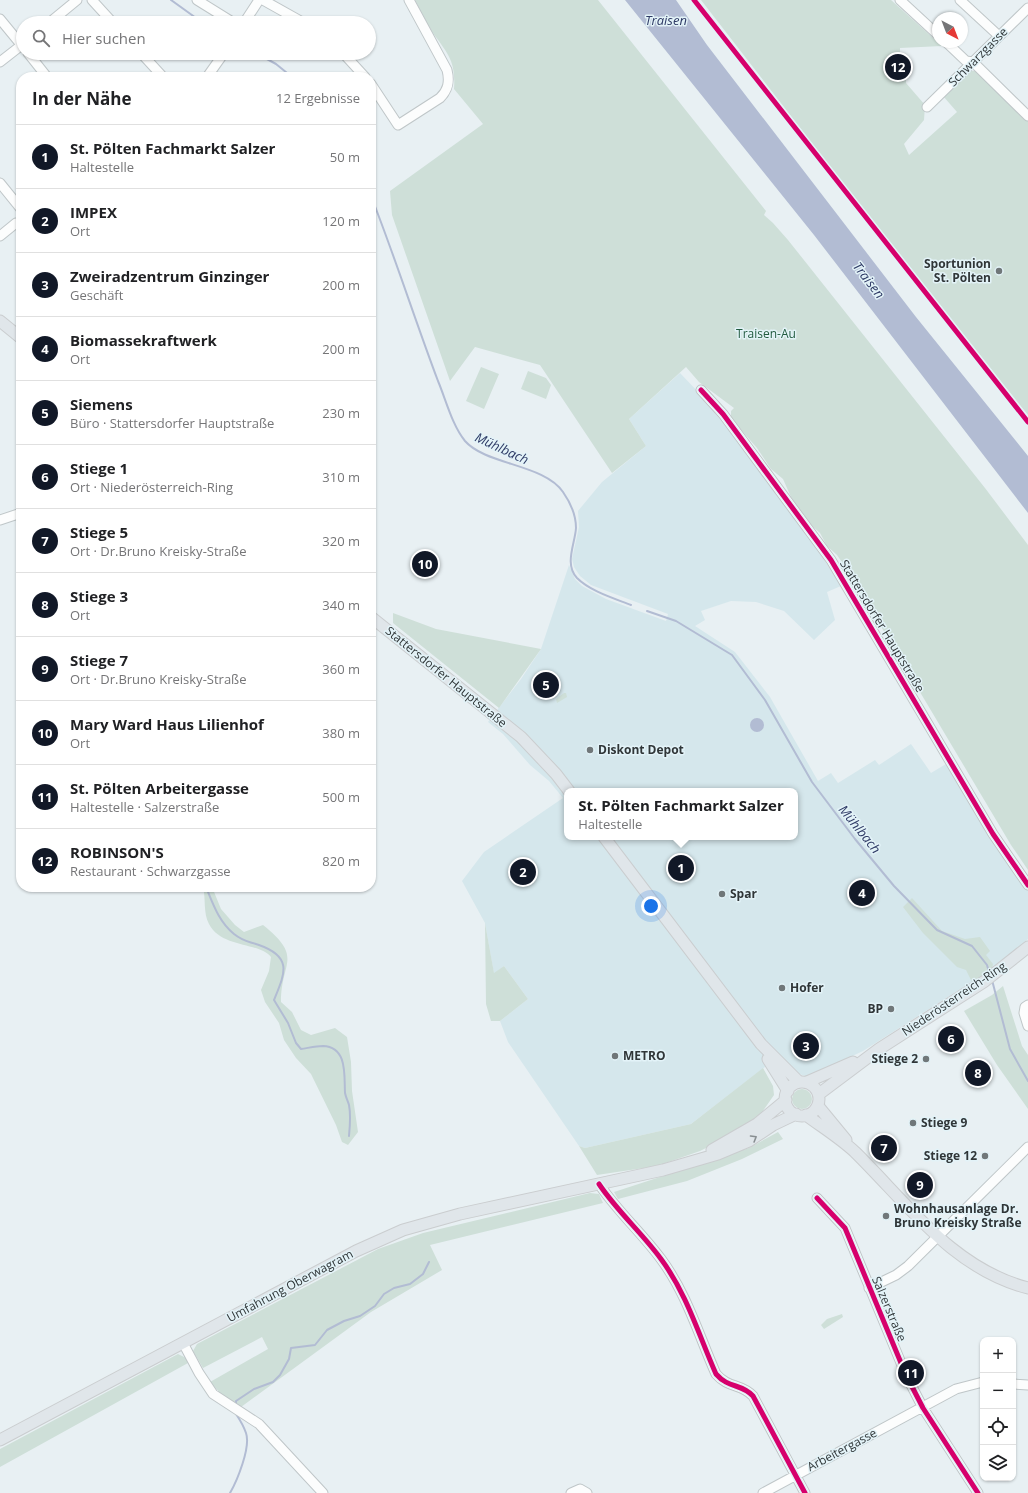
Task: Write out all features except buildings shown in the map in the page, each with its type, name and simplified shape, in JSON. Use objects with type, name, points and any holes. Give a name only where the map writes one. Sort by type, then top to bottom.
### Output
[{"type":"main road","points":[[0,321],[16,334]]},
{"type":"main road","name":"Stattersdorfer Hauptstraße","points":[[376,621],[521,737],[556,774],[567,788]]},
{"type":"main road","points":[[600,1184],[663,1170],[749,1141],[773,1125],[811,1113],[818,1106],[819,1094],[814,1087],[803,1082],[761,1044],[606,840]]},
{"type":"main road","name":"Niederösterreich-Ring","points":[[819,1094],[879,1049],[985,981],[1028,946]]},
{"type":"main road","points":[[761,1044],[787,1095],[789,1109],[801,1115],[853,1151]]},
{"type":"main road","name":"Niederösterreich-Ring","points":[[803,1082],[879,1049]]},
{"type":"main road","points":[[717,1151],[756,1124],[803,1082]]},
{"type":"main road","points":[[818,1106],[841,1133],[853,1151],[936,1237],[967,1261],[986,1272],[1028,1288]]},
{"type":"main road","name":"Umfahrung Oberwagram","points":[[0,1440],[356,1251],[403,1230],[460,1214],[600,1184]]},
{"type":"street","points":[[58,16],[77,0]]},
{"type":"street","points":[[92,0],[107,16]]},
{"type":"street","points":[[197,0],[223,16]]},
{"type":"street","points":[[249,16],[259,0]]},
{"type":"street","points":[[263,0],[292,16]]},
{"type":"street","points":[[376,92],[398,125],[440,98],[445,93],[449,81],[447,70],[409,0]]},
{"type":"street","points":[[900,0],[932,29]]},
{"type":"street","points":[[960,0],[999,36]]},
{"type":"street","name":"Schwarzgasse","points":[[928,107],[1028,8]]},
{"type":"street","points":[[0,19],[16,38]]},
{"type":"street","points":[[952,48],[966,61],[973,62],[1027,112]]},
{"type":"street","points":[[0,62],[16,50]]},
{"type":"street","points":[[34,60],[44,72]]},
{"type":"street","points":[[147,60],[158,72]]},
{"type":"street","points":[[211,72],[219,60]]},
{"type":"street","points":[[349,60],[360,72]]},
{"type":"street","points":[[0,183],[16,203]]},
{"type":"street","points":[[0,236],[16,223]]},
{"type":"street","name":"Stattersdorfer Hauptstraße","points":[[701,390],[723,414],[831,560],[993,834],[1028,885]]},
{"type":"street","points":[[0,520],[16,515]]},
{"type":"street","points":[[1028,1005],[1025,1007],[1024,1013],[1028,1026]]},
{"type":"street","points":[[869,1288],[896,1275],[908,1266],[1028,1147]]},
{"type":"street","points":[[600,1184],[609,1198],[661,1259],[673,1278],[697,1324],[716,1374],[722,1381],[729,1385],[747,1389],[753,1396],[805,1493]]},
{"type":"street","name":"Salzerstraße","points":[[817,1198],[845,1228],[906,1375],[923,1408],[978,1493]]},
{"type":"street","points":[[183,1343],[208,1388],[219,1399],[250,1417],[268,1432],[322,1493]]},
{"type":"street","name":"Arbeitergasse","points":[[762,1493],[956,1389],[980,1383]]},
{"type":"street","points":[[1016,1384],[1028,1385]]},
{"type":"street","points":[[571,1493],[578,1489],[586,1492]]},
{"type":"shaded area","points":[[680,373],[701,395],[766,477],[841,586],[827,592],[835,620],[814,640],[784,611],[756,602],[731,601],[701,611],[705,620],[695,626],[735,652],[770,697],[818,781],[831,773],[838,783],[875,760],[879,765],[911,744],[931,773],[946,764],[1001,853],[1028,889],[1028,939],[992,969],[863,1051],[808,1077],[793,1072],[778,1057],[691,1124],[585,1148],[579,1146],[508,1042],[500,1021],[528,999],[504,966],[494,974],[485,923],[462,881],[484,852],[563,798],[549,781],[530,765],[503,734],[488,722],[521,679],[541,649],[569,565],[575,579],[582,586],[606,599],[666,621],[668,614],[591,585],[580,576],[574,567],[572,559],[579,527],[578,511],[602,482],[646,446],[629,419]]},
{"type":"green space","name":"Traisen-Au","points":[[415,0],[598,0],[766,211],[764,215],[788,240],[985,488],[1028,545],[1028,870],[1011,845],[848,571],[837,555],[827,546],[820,533],[811,525],[791,497],[783,479],[771,469],[757,448],[731,418],[731,411],[734,408],[699,382],[686,367],[629,419],[646,446],[612,473],[540,365],[475,347],[450,381],[392,215],[390,191],[483,124],[454,89],[454,71],[450,58],[430,29]]},
{"type":"green space","points":[[701,0],[891,0],[932,37],[932,46],[900,48],[900,60],[903,61],[904,78],[906,78],[906,83],[925,105],[924,120],[904,144],[909,155],[957,112],[943,96],[969,71],[977,71],[1028,120],[1028,415],[825,160]]},
{"type":"green space","points":[[481,367],[499,374],[484,409],[466,401]]},
{"type":"green space","points":[[528,371],[546,378],[551,385],[546,399],[521,389]]},
{"type":"green space","points":[[393,613],[436,629],[541,649],[499,708],[393,623]]},
{"type":"green space","points":[[566,693],[567,697],[557,703],[556,699]]},
{"type":"green space","points":[[204,892],[214,892],[221,909],[235,925],[244,932],[263,925],[276,936],[287,953],[281,1002],[292,1012],[301,1030],[311,1035],[335,1028],[347,1037],[351,1062],[352,1091],[358,1132],[348,1145],[342,1142],[336,1125],[311,1074],[296,1058],[284,1040],[279,1023],[265,1002],[261,990],[269,971],[271,957],[258,949],[222,937],[215,932],[209,924],[206,915]]},
{"type":"green space","points":[[912,898],[942,931],[965,939],[980,937],[990,951],[986,955],[993,964],[992,970],[973,984],[966,970],[957,967],[923,933],[903,907]]},
{"type":"green space","points":[[485,923],[494,973],[504,966],[528,999],[500,1021],[491,1021],[486,1004]]},
{"type":"green space","points":[[1003,986],[1022,1046],[1028,1055],[1028,1109],[997,1065],[964,1011],[992,995]]},
{"type":"green space","points":[[763,1068],[773,1086],[774,1095],[758,1118],[734,1134],[700,1151],[657,1166],[597,1175],[579,1146],[585,1148],[691,1124]]},
{"type":"green space","points":[[802,1089],[809,1092],[812,1099],[809,1106],[802,1109],[795,1106],[792,1099],[795,1092]]},
{"type":"green space","points":[[778,1132],[783,1139],[742,1159],[687,1181],[618,1199],[614,1192],[749,1148]]},
{"type":"green space","points":[[590,1193],[599,1194],[603,1203],[430,1245],[442,1270],[371,1312],[241,1407],[223,1396],[210,1382],[268,1349],[262,1337],[203,1368],[193,1351],[197,1344],[378,1249],[423,1233]]},
{"type":"green space","points":[[842,1314],[843,1317],[824,1329],[821,1325],[827,1319]]},
{"type":"green space","points":[[178,1354],[186,1358],[188,1363],[0,1467],[0,1449]]},
{"type":"water","name":"Traisen","points":[[625,0],[676,0],[707,45],[916,317],[1028,456],[1028,513],[814,235]]},
{"type":"water","points":[[757,718],[762,720],[764,725],[762,730],[757,732],[752,730],[750,725],[752,720]]},
{"type":"waterway","name":"Mühlbach","points":[[171,0],[193,16]]},
{"type":"waterway","name":"Mühlbach","points":[[269,60],[286,72]]},
{"type":"waterway","name":"Mühlbach","points":[[376,210],[450,412],[460,435],[474,449],[486,455],[529,470],[554,483],[566,496],[575,519],[576,528],[571,554],[571,567],[573,572],[577,578],[588,587],[631,605]]},
{"type":"waterway","name":"Mühlbach","points":[[647,611],[676,621],[732,655],[765,700],[812,782],[855,839],[894,886],[937,930],[972,946],[987,965],[989,972]]},
{"type":"waterway","points":[[208,892],[224,924],[237,937],[270,950],[282,961],[283,974],[274,1000],[288,1023],[296,1043],[301,1049],[320,1046],[331,1048],[337,1051],[341,1057],[344,1071],[345,1093],[350,1109],[349,1136]]},
{"type":"waterway","name":"Mühlbach","points":[[992,980],[1010,1049],[1028,1081]]},
{"type":"waterway","points":[[236,1406],[236,1401],[254,1389],[273,1382],[280,1375],[289,1359],[291,1348],[315,1345],[327,1330],[344,1321],[360,1316],[375,1306],[384,1294],[394,1288],[410,1284],[423,1274],[429,1262]]},
{"type":"waterway","points":[[230,1493],[236,1481],[247,1447],[246,1433],[236,1414]]},
{"type":"cycle path","points":[[694,0],[1028,422]]},
{"type":"cycle path","points":[[701,390],[723,414],[831,560],[993,834],[1028,885]]},
{"type":"cycle path","points":[[599,1184],[654,1249],[670,1272],[692,1315],[716,1374],[726,1382],[744,1389],[753,1396],[805,1493]]},
{"type":"cycle path","points":[[817,1198],[845,1228],[906,1375],[923,1408],[978,1493]]},
{"type":"place","name":"ROBINSON'S","points":[[898,67]]},
{"type":"place","name":"Sportunion St. Pölten","points":[[999,271]]},
{"type":"place","name":"Mary Ward Haus Lilienhof","points":[[425,564]]},
{"type":"place","name":"Siemens","points":[[546,685]]},
{"type":"place","name":"Diskont Depot","points":[[590,750]]},
{"type":"place","name":"St. Pölten Fachmarkt Salzer","points":[[681,868]]},
{"type":"place","name":"IMPEX","points":[[523,872]]},
{"type":"place","name":"Biomassekraftwerk","points":[[862,893]]},
{"type":"place","name":"Spar","points":[[722,894]]},
{"type":"place","name":"Hofer","points":[[782,988]]},
{"type":"place","name":"BP","points":[[891,1009]]},
{"type":"place","name":"Stiege 1","points":[[951,1039]]},
{"type":"place","name":"Zweiradzentrum Ginzinger","points":[[806,1046]]},
{"type":"place","name":"METRO","points":[[615,1056]]},
{"type":"place","name":"Stiege 2","points":[[926,1059]]},
{"type":"place","name":"Stiege 3","points":[[978,1073]]},
{"type":"place","name":"Stiege 9","points":[[913,1123]]},
{"type":"place","name":"Stiege 5","points":[[884,1148]]},
{"type":"place","name":"Stiege 12","points":[[985,1156]]},
{"type":"place","name":"Stiege 7","points":[[920,1185]]},
{"type":"place","name":"Wohnhausanlage Dr. Bruno Kreisky Straße","points":[[886,1216]]},
{"type":"place","name":"St. Pölten Arbeitergasse","points":[[911,1373]]}]
